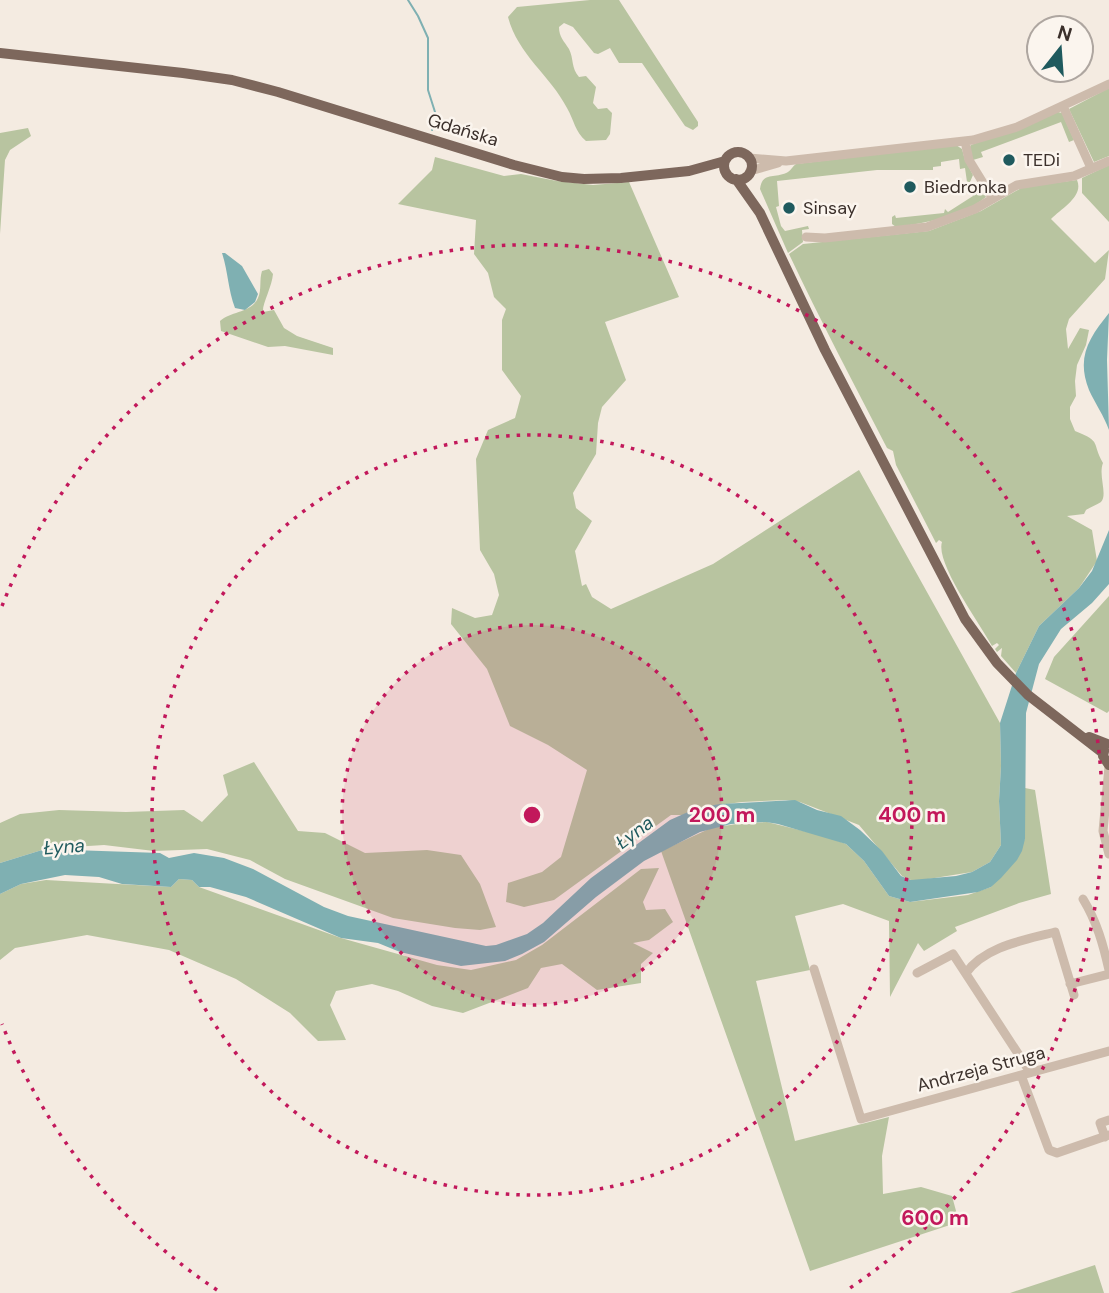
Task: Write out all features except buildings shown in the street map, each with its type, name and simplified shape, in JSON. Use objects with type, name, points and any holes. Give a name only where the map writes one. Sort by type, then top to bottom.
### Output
[{"type":"main road","name":"Gdańska","points":[[0,53],[232,80],[562,177],[606,179],[689,171],[725,161]]},
{"type":"main road","points":[[760,213],[731,177],[725,161],[729,155],[743,153],[749,158],[749,173],[760,213],[825,349],[950,593],[997,663],[1028,695],[1074,731],[1106,747],[1104,759],[1109,766]]},
{"type":"main road","name":"Gdańska","points":[[689,171],[731,177]]},
{"type":"main road","points":[[731,177],[743,178],[749,173]]},
{"type":"street","points":[[749,158],[786,161],[965,141],[998,134],[1109,84]]},
{"type":"street","points":[[1063,106],[1091,169]]},
{"type":"street","points":[[965,141],[969,160],[993,199]]},
{"type":"street","points":[[749,173],[786,161]]},
{"type":"street","points":[[806,237],[825,238],[920,228],[964,214],[1026,182],[1067,178],[1109,161]]},
{"type":"street","points":[[1109,766],[1103,831],[1109,854]]},
{"type":"street","points":[[1070,984],[1109,972],[1105,932],[1083,899]]},
{"type":"street","points":[[966,973],[974,962],[997,949],[1055,932],[1074,995]]},
{"type":"street","points":[[917,974],[953,954],[1026,1073],[1049,1150],[1057,1153],[1107,1136],[1100,1123],[1109,1120]]},
{"type":"street","name":"Andrzeja Struga","points":[[814,970],[861,1119],[1109,1051]]},
{"type":"green space","points":[[619,0],[698,122],[698,126],[693,130],[685,126],[642,63],[619,63],[610,48],[598,54],[594,53],[573,27],[564,23],[559,27],[560,34],[571,53],[576,74],[579,77],[586,76],[596,87],[593,103],[598,109],[607,108],[612,113],[610,134],[606,140],[586,141],[582,137],[560,96],[519,43],[508,17],[517,7]]},
{"type":"green space","points":[[1109,88],[1109,156],[1094,162],[1069,109]]},
{"type":"green space","points":[[1058,112],[1062,113],[1074,140],[1069,142],[1061,122],[981,152],[983,157],[973,160],[969,149],[971,145]]},
{"type":"green space","points":[[28,128],[31,136],[10,150],[5,160],[0,234],[0,133]]},
{"type":"green space","points":[[956,145],[962,149],[973,175],[970,182],[967,182],[965,168],[960,169],[959,159],[941,162],[941,166],[933,167],[933,170],[877,170],[777,181],[779,206],[776,207],[781,226],[785,231],[808,226],[809,229],[802,230],[803,242],[788,253],[760,189],[764,180],[788,172],[796,164]]},
{"type":"green space","points":[[435,157],[504,176],[521,174],[593,185],[629,182],[679,297],[605,322],[626,380],[602,407],[596,454],[573,493],[576,508],[592,521],[575,551],[582,586],[586,584],[592,597],[611,609],[713,564],[859,470],[1000,723],[1001,845],[990,862],[972,872],[911,880],[902,876],[859,825],[800,802],[742,802],[697,808],[683,815],[671,815],[554,900],[524,907],[506,902],[508,883],[542,872],[561,857],[587,770],[548,745],[510,726],[487,669],[451,624],[452,608],[475,618],[492,615],[499,595],[494,574],[480,550],[476,459],[488,430],[515,418],[521,396],[502,370],[502,320],[506,309],[494,297],[488,273],[474,254],[476,220],[398,204],[432,170]]},
{"type":"green space","points":[[1109,165],[1109,222],[1082,193],[1082,178]]},
{"type":"green space","points":[[1077,180],[1075,196],[1051,219],[1095,263],[1109,250],[1105,279],[1069,319],[1066,329],[1068,349],[1080,328],[1089,330],[1077,365],[1076,396],[1070,407],[1070,419],[1075,431],[1090,438],[1095,444],[1103,463],[1104,495],[1101,502],[1086,510],[1084,514],[1067,516],[1092,530],[1097,561],[1079,588],[1039,626],[1016,673],[1001,656],[1002,648],[997,652],[995,649],[999,645],[997,643],[992,646],[960,594],[945,564],[942,542],[939,540],[936,543],[896,465],[893,451],[887,448],[789,254],[803,244],[929,231],[981,211],[1023,187]]},
{"type":"green space","points":[[979,188],[986,197],[966,210],[931,221],[896,227],[892,224],[892,217],[895,215],[896,218],[944,213],[945,209],[948,212],[973,196],[971,193]]},
{"type":"green space","points":[[269,269],[273,274],[263,312],[274,310],[284,328],[297,336],[333,348],[333,355],[285,346],[268,347],[221,331],[220,321],[255,303],[259,295],[262,271]]},
{"type":"green space","points":[[1109,596],[1107,713],[1045,679],[1054,657]]},
{"type":"green space","points":[[254,762],[298,831],[325,833],[365,853],[427,850],[461,855],[480,884],[496,927],[480,930],[455,928],[393,918],[285,879],[250,860],[207,849],[154,851],[104,845],[57,848],[0,863],[0,823],[20,814],[59,810],[184,810],[202,822],[228,795],[223,775]]},
{"type":"green space","points":[[1025,788],[1035,790],[1051,894],[955,927],[957,931],[924,951],[918,943],[890,997],[889,921],[843,904],[795,916],[810,970],[756,981],[795,1141],[889,1117],[882,1156],[883,1194],[921,1187],[952,1196],[959,1222],[810,1271],[661,851],[711,828],[767,822],[846,844],[864,861],[889,896],[910,902],[968,895],[991,887],[1025,839]]},
{"type":"green space","points":[[659,868],[643,902],[646,910],[665,909],[673,922],[649,940],[633,943],[653,953],[641,964],[641,983],[597,990],[562,964],[541,968],[528,988],[463,1013],[432,1006],[398,991],[372,984],[336,991],[330,1005],[346,1040],[318,1041],[290,1013],[236,979],[169,950],[87,935],[15,948],[0,960],[0,894],[21,884],[46,880],[171,887],[179,879],[192,880],[199,887],[341,938],[437,965],[471,970],[516,960],[542,945],[641,869]]},
{"type":"green space","points":[[1095,1265],[1104,1293],[1010,1293]]},
{"type":"water","points":[[222,253],[242,266],[258,294],[255,302],[245,310],[235,308]]},
{"type":"water","points":[[1109,313],[1109,430],[1089,390],[1084,358],[1090,340]]},
{"type":"water","points":[[1109,530],[1109,584],[1092,603],[1061,629],[1039,664],[1026,713],[1025,839],[1022,851],[1001,878],[991,887],[978,892],[910,902],[889,896],[864,861],[846,844],[778,824],[731,824],[700,832],[644,861],[596,897],[544,942],[522,954],[505,961],[461,966],[400,952],[378,943],[341,938],[246,897],[210,887],[199,887],[192,880],[179,879],[171,887],[122,884],[99,877],[65,875],[21,884],[0,894],[0,863],[42,850],[57,848],[160,853],[169,858],[194,853],[224,858],[253,869],[324,907],[348,916],[486,946],[496,945],[527,934],[543,923],[591,878],[670,820],[697,808],[720,804],[795,800],[817,810],[841,816],[882,851],[901,876],[911,880],[972,872],[990,862],[1001,845],[1000,723],[1016,673],[1039,626],[1079,588],[1092,571]]},
{"type":"waterway","points":[[408,0],[428,38],[428,90],[435,112],[432,130]]},
{"type":"place","name":"TEDi","points":[[1009,160]]},
{"type":"place","name":"Biedronka","points":[[910,187]]},
{"type":"place","name":"Sinsay","points":[[789,208]]},
{"type":"water label","name":"Łyna","points":[[634,832]]},
{"type":"water label","name":"Łyna","points":[[64,846]]}]
